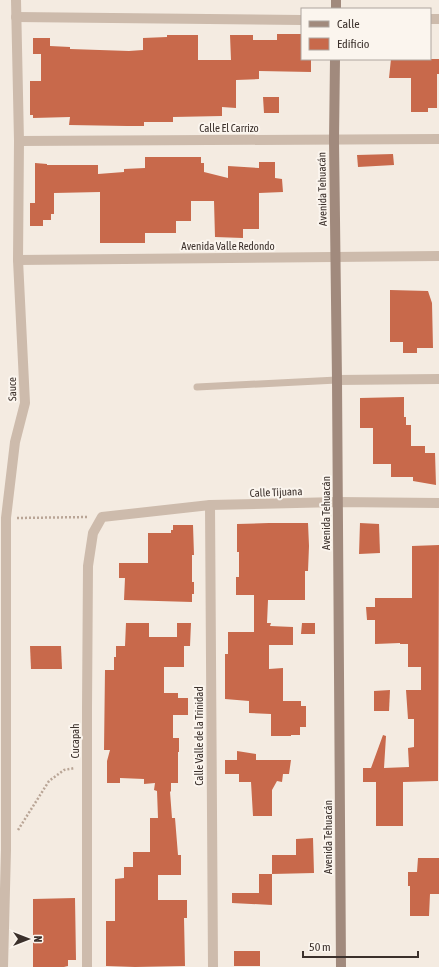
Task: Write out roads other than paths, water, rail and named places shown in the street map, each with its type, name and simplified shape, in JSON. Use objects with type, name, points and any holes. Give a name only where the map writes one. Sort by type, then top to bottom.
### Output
[{"type":"street","name":"Sauce","points":[[3,967],[6,850],[6,518],[15,442],[25,403],[18,260],[19,140],[16,0]]},
{"type":"street","points":[[16,17],[301,20]]},
{"type":"street","name":"Avenida Tehuacán","points":[[335,60],[334,140],[341,967]]},
{"type":"street","name":"Calle El Carrizo","points":[[19,140],[439,139]]},
{"type":"street","name":"Avenida Valle Redondo","points":[[18,260],[439,256]]},
{"type":"street","points":[[337,380],[439,379]]},
{"type":"street","name":"Calle Tijuana","points":[[102,517],[210,506],[338,502],[439,503]]},
{"type":"street","name":"Calle Valle de la Trinidad","points":[[210,506],[213,967]]},
{"type":"street","name":"Cucapah","points":[[87,967],[88,566],[93,534],[102,517]]},
{"type":"lane","points":[[197,387],[337,380]]}]
